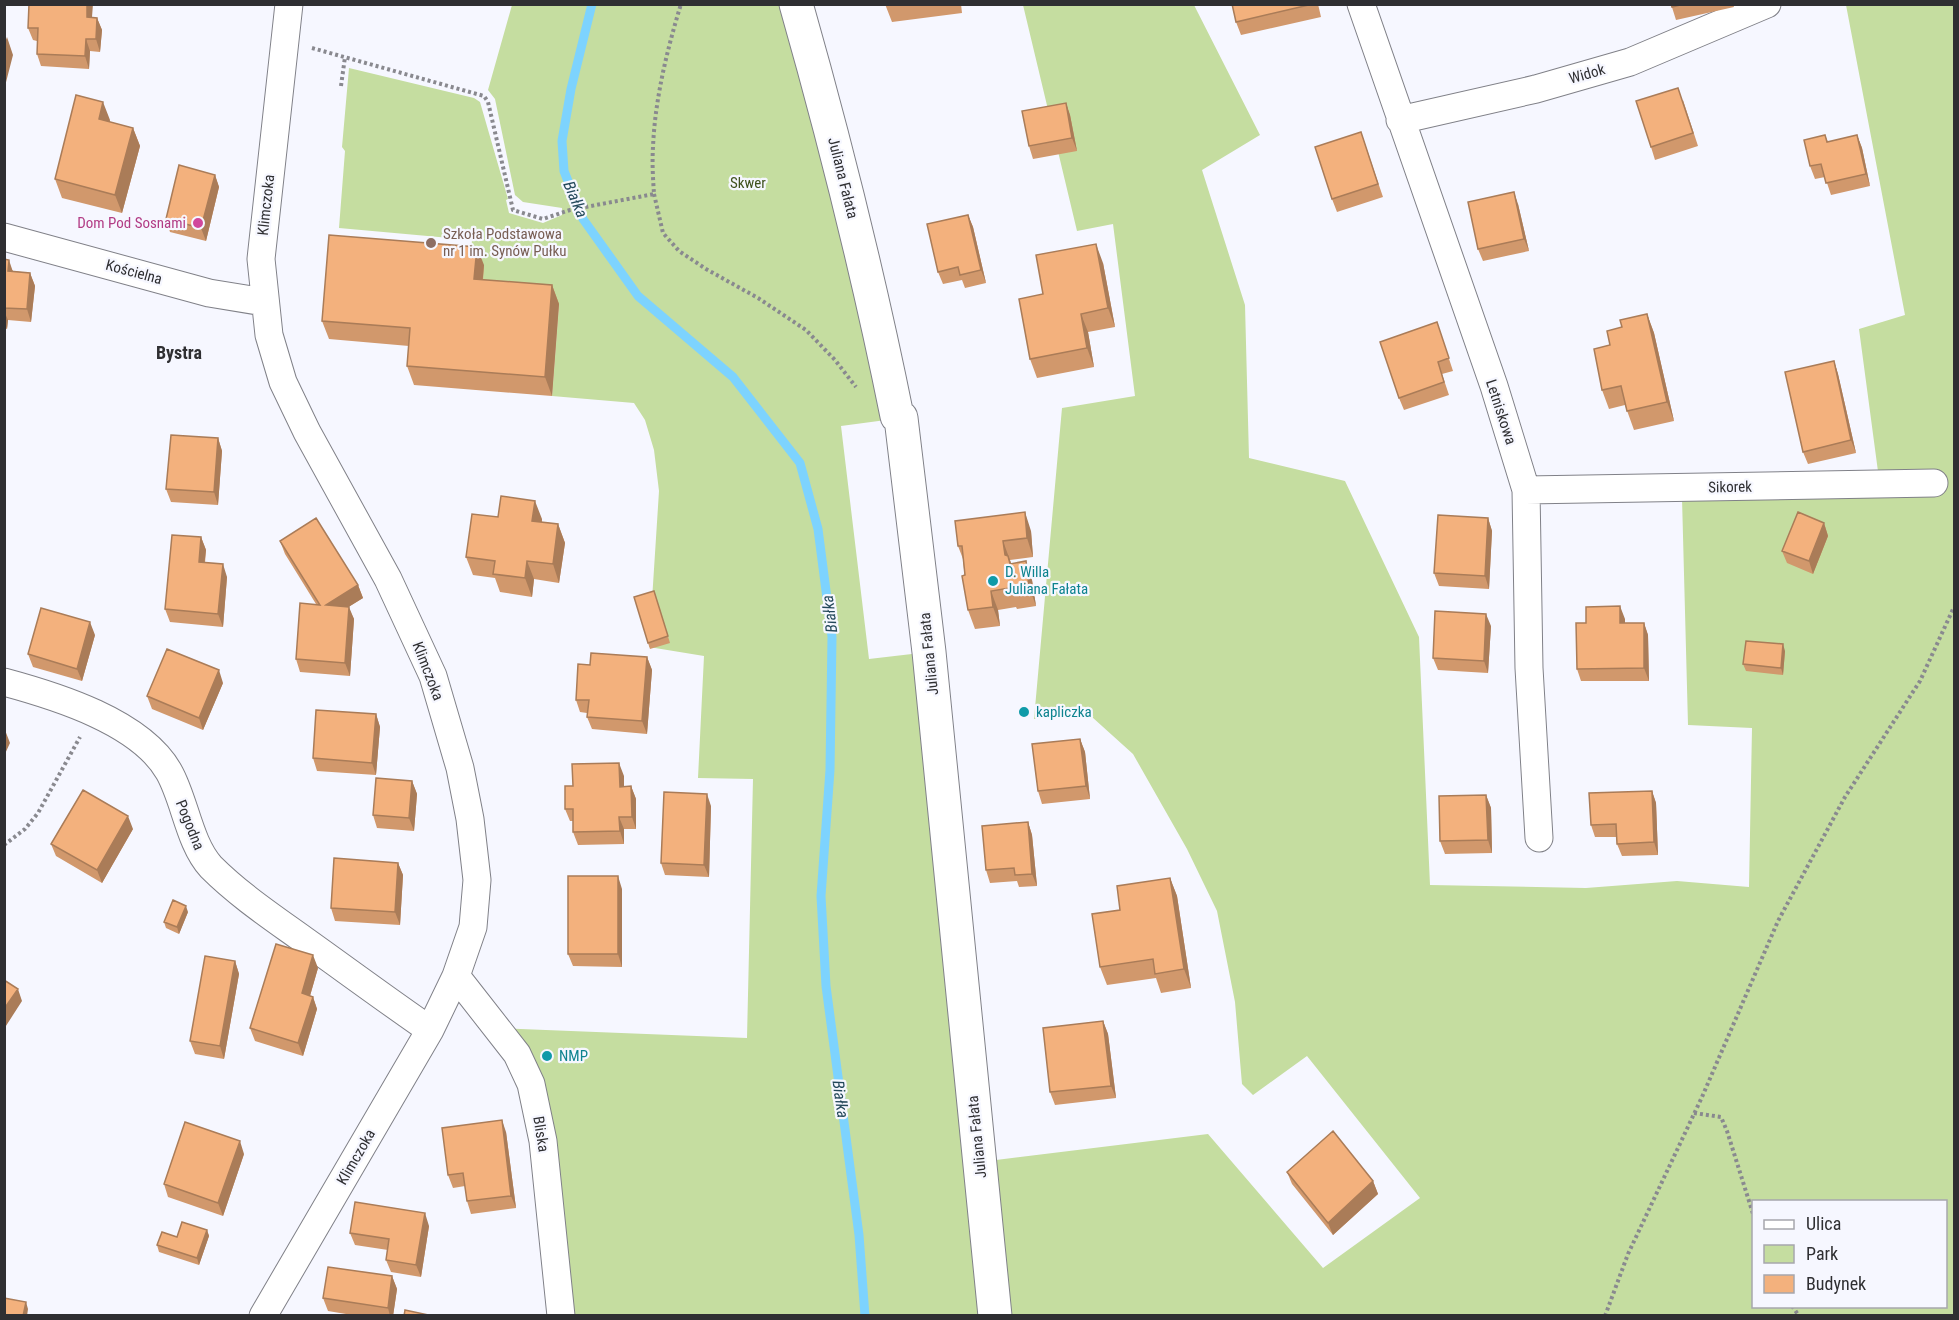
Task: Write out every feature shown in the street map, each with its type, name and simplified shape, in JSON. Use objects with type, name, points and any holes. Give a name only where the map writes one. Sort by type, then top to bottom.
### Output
[{"type":"street","name":"Klimczoka","points":[[263,1316],[430,1030],[456,976],[473,927],[477,880],[470,819],[460,768],[434,676],[388,579],[283,382],[269,335],[261,259],[289,4]]},
{"type":"street","name":"Juliana Fałata","points":[[796,4],[828,118],[876,310],[897,416],[901,418],[929,652],[995,1316]]},
{"type":"street","name":"Letniskowa","points":[[1361,4],[1494,386],[1526,490],[1529,668],[1539,838]]},
{"type":"street","name":"Widok","points":[[1400,120],[1536,89],[1630,62],[1767,4]]},
{"type":"street","name":"Kościelna","points":[[4,237],[209,293],[264,302]]},
{"type":"street","name":"Sikorek","points":[[1526,490],[1934,483]]},
{"type":"street","name":"Pogodna","points":[[4,682],[94,712],[142,740],[169,772],[201,852],[209,865],[239,892],[430,1030]]},
{"type":"street","name":"Bliska","points":[[456,976],[517,1054],[531,1084],[543,1142],[561,1316]]},
{"type":"path","points":[[681,4],[670,41],[659,95],[653,147],[654,194],[663,233],[679,251],[758,298],[806,330],[835,360],[865,399],[875,407],[897,416]]},
{"type":"path","points":[[285,40],[484,96],[488,102],[513,210],[543,219],[570,210],[654,194]]},
{"type":"path","points":[[341,86],[345,57]]},
{"type":"path","points":[[1605,1316],[1628,1254],[1694,1113],[1778,921],[1845,797],[1920,681],[1954,607]]},
{"type":"path","points":[[4,845],[25,829],[38,813],[94,712]]},
{"type":"path","points":[[1694,1113],[1721,1116],[1752,1211]]},
{"type":"green space","name":"Skwer","points":[[512,5],[796,5],[901,418],[841,426],[869,659],[929,652],[980,1162],[1208,1134],[1323,1268],[1420,1198],[1307,1056],[1253,1095],[1242,1084],[1235,1002],[1217,911],[1187,849],[1133,754],[1092,717],[1034,719],[1062,408],[1135,396],[1113,224],[1077,231],[1023,5],[1194,5],[1260,135],[1202,170],[1245,305],[1249,458],[1345,481],[1419,637],[1430,885],[1586,888],[1677,881],[1749,887],[1752,728],[1688,725],[1682,498],[1881,494],[1859,329],[1905,315],[1846,5],[1954,5],[1954,1315],[561,1315],[543,1141],[495,1028],[747,1038],[753,779],[698,778],[704,656],[649,647],[659,491],[654,450],[645,420],[634,403],[552,396],[559,304],[481,298],[470,264],[472,240],[339,228],[345,151],[342,147],[349,68],[474,98],[480,102],[508,199],[506,200],[509,213],[543,223],[562,215],[562,208],[523,202],[515,195],[495,99],[488,90]]},
{"type":"building","points":[[29,4],[87,4],[87,17],[97,18],[96,39],[86,39],[85,56],[37,54],[38,28],[28,28]]},
{"type":"building","points":[[1232,4],[1313,4],[1236,22]]},
{"type":"building","points":[[1678,88],[1693,133],[1651,147],[1636,101]]},
{"type":"building","points":[[76,95],[103,102],[99,119],[133,128],[115,195],[55,179]]},
{"type":"building","points":[[1066,103],[1072,138],[1029,146],[1022,111]]},
{"type":"building","points":[[1361,132],[1378,184],[1332,199],[1315,147]]},
{"type":"building","points":[[1825,135],[1827,142],[1857,135],[1866,174],[1826,183],[1821,164],[1810,166],[1804,140]]},
{"type":"building","points":[[179,165],[215,175],[201,228],[166,219]]},
{"type":"building","points":[[1514,192],[1524,239],[1478,249],[1468,202]]},
{"type":"building","points":[[968,215],[981,270],[960,275],[958,267],[938,272],[927,224]]},
{"type":"building","points":[[329,235],[477,247],[474,279],[552,285],[545,377],[407,366],[410,328],[322,321]]},
{"type":"building","points":[[1096,244],[1108,308],[1081,314],[1087,348],[1030,359],[1019,299],[1043,294],[1036,255]]},
{"type":"building","points":[[4,259],[9,260],[8,271],[30,273],[27,309],[4,308]]},
{"type":"building","points":[[1647,314],[1667,402],[1627,411],[1621,386],[1602,390],[1594,349],[1610,345],[1607,331],[1622,327],[1620,320]]},
{"type":"building","points":[[1437,322],[1449,358],[1438,362],[1444,382],[1399,398],[1380,342]]},
{"type":"building","points":[[1834,361],[1851,440],[1803,452],[1785,372]]},
{"type":"building","points":[[171,435],[218,438],[214,492],[166,489]]},
{"type":"building","points":[[501,496],[535,501],[532,521],[558,524],[553,564],[527,561],[525,578],[493,574],[495,561],[466,557],[472,514],[498,517]]},
{"type":"building","points":[[1025,512],[1027,538],[1003,541],[1005,555],[1008,556],[1010,564],[1026,561],[1029,587],[1010,591],[1009,588],[991,591],[993,607],[968,610],[962,576],[965,575],[962,546],[958,546],[955,521]]},
{"type":"building","points":[[1798,512],[1824,523],[1809,561],[1782,551]]},
{"type":"building","points":[[1438,515],[1488,518],[1485,576],[1434,573]]},
{"type":"building","points":[[316,518],[358,585],[326,605],[349,607],[345,663],[296,659],[300,603],[320,605],[280,541]]},
{"type":"building","points":[[172,535],[201,537],[199,562],[223,564],[218,614],[165,609]]},
{"type":"building","points":[[654,591],[668,636],[648,643],[634,597]]},
{"type":"building","points":[[1620,606],[1620,623],[1644,623],[1644,668],[1577,669],[1576,623],[1586,623],[1586,607]]},
{"type":"building","points":[[41,608],[90,622],[77,669],[28,654]]},
{"type":"building","points":[[1435,611],[1486,614],[1484,661],[1433,658]]},
{"type":"building","points":[[1746,641],[1783,644],[1781,668],[1743,664]]},
{"type":"building","points":[[167,649],[219,670],[199,718],[147,696]]},
{"type":"building","points":[[591,653],[647,657],[642,721],[587,717],[589,700],[576,700],[578,664],[590,665]]},
{"type":"building","points":[[316,710],[376,714],[372,763],[313,758]]},
{"type":"building","points":[[1080,739],[1086,786],[1038,791],[1032,744]]},
{"type":"building","points":[[619,763],[620,787],[631,786],[632,817],[619,817],[620,831],[573,832],[573,809],[565,809],[565,786],[573,786],[572,764]]},
{"type":"building","points":[[376,778],[412,781],[409,818],[373,815]]},
{"type":"building","points":[[83,790],[128,816],[97,870],[51,844]]},
{"type":"building","points":[[1652,791],[1654,842],[1617,844],[1616,824],[1591,825],[1589,793]]},
{"type":"building","points":[[664,792],[707,794],[704,865],[661,863]]},
{"type":"building","points":[[1486,795],[1488,840],[1440,841],[1439,796]]},
{"type":"building","points":[[1028,822],[1032,874],[1015,875],[1014,868],[986,870],[982,826]]},
{"type":"building","points":[[334,858],[398,863],[395,912],[331,908]]},
{"type":"building","points":[[568,876],[618,876],[618,954],[568,954]]},
{"type":"building","points":[[1170,878],[1184,969],[1155,974],[1153,959],[1100,967],[1092,914],[1120,910],[1117,886]]},
{"type":"building","points":[[173,900],[186,906],[177,927],[164,922]]},
{"type":"building","points":[[276,944],[313,955],[302,993],[313,997],[298,1043],[250,1028]]},
{"type":"building","points":[[205,956],[235,961],[220,1046],[190,1041]]},
{"type":"building","points":[[4,980],[18,989],[4,1009]]},
{"type":"building","points":[[1103,1021],[1111,1086],[1050,1092],[1043,1028]]},
{"type":"building","points":[[502,1120],[511,1196],[467,1201],[463,1173],[448,1175],[442,1128]]},
{"type":"building","points":[[185,1122],[240,1141],[218,1203],[164,1184]]},
{"type":"building","points":[[1333,1131],[1373,1181],[1328,1223],[1287,1172]]},
{"type":"building","points":[[355,1202],[425,1213],[416,1265],[386,1260],[389,1239],[350,1233]]},
{"type":"building","points":[[182,1222],[207,1230],[197,1258],[157,1245],[162,1232],[177,1237]]},
{"type":"building","points":[[328,1267],[392,1276],[388,1308],[323,1298]]},
{"type":"building","points":[[4,1298],[26,1302],[23,1316],[4,1316]]},
{"type":"building","points":[[405,1310],[433,1316],[404,1316]]},
{"type":"waterway","name":"Białka","points":[[592,4],[571,89],[562,141],[564,171],[583,219],[638,296],[733,377],[800,463],[818,529],[832,637],[830,770],[821,896],[826,986],[859,1235],[865,1316]]},
{"type":"place","name":"Dom Pod Sosnami","points":[[198,223]]},
{"type":"place","name":"Szkoła Podstawowa nr 1 im. Synów Pułku","points":[[431,243]]},
{"type":"place","name":"D. Willa Juliana Fałata","points":[[993,581]]},
{"type":"place","name":"kapliczka","points":[[1024,712]]},
{"type":"place","name":"NMP","points":[[547,1056]]},
{"type":"district","name":"Bystra","points":[[179,353]]}]
